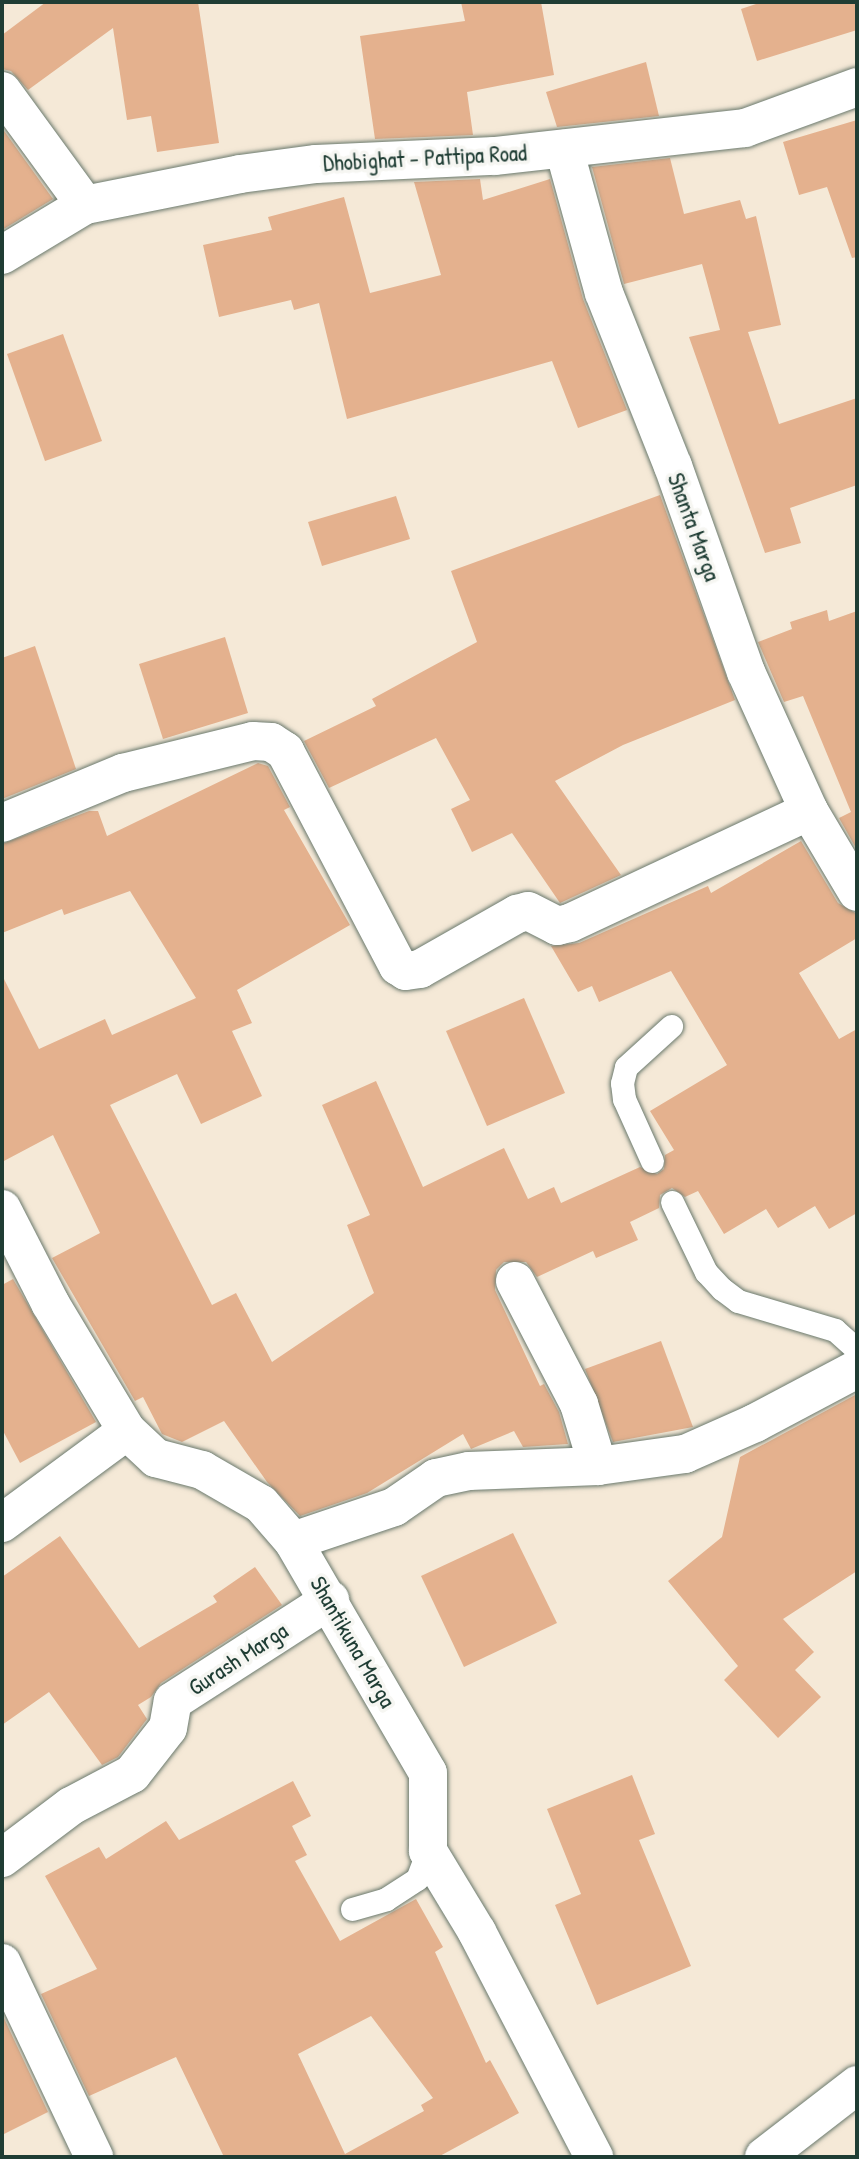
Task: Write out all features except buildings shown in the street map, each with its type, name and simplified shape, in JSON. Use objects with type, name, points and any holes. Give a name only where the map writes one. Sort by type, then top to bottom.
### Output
[{"type":"street","name":"Dhobighat - Pattipa Road","points":[[2,255],[85,205],[240,174],[316,164],[564,149],[745,128],[857,87]]},
{"type":"street","points":[[2,91],[85,205]]},
{"type":"street","name":"Shanta Marga","points":[[564,149],[604,293],[673,466],[746,672],[809,811],[857,892]]},
{"type":"street","points":[[2,823],[123,773],[253,741],[271,742],[285,751],[398,966],[406,971],[420,969],[517,914],[528,911],[558,926],[570,923],[809,811]]},
{"type":"street","name":"Shantikuna Marga","points":[[2,1209],[50,1303],[127,1431],[156,1458],[202,1470],[261,1504],[293,1541],[330,1600],[428,1773],[428,1850]]},
{"type":"street","points":[[515,1281],[579,1404],[598,1466]]},
{"type":"street","points":[[293,1541],[394,1507],[436,1478],[469,1471],[598,1466],[685,1454],[755,1423],[857,1369]]},
{"type":"street","points":[[2,1523],[127,1431]]},
{"type":"street","name":"Gurash Marga","points":[[2,1858],[71,1806],[132,1774],[168,1728],[173,1701],[330,1600]]},
{"type":"street","points":[[428,1850],[477,1932],[594,2157]]},
{"type":"street","points":[[2,1963],[94,2157]]},
{"type":"street","points":[[764,2157],[857,2085]]},
{"type":"lane","points":[[652,1161],[624,1099],[622,1083],[626,1067],[671,1026]]},
{"type":"lane","points":[[672,1202],[706,1272],[722,1289],[738,1301],[835,1330],[857,1350]]},
{"type":"lane","points":[[352,1909],[386,1899],[416,1879],[428,1850]]}]
